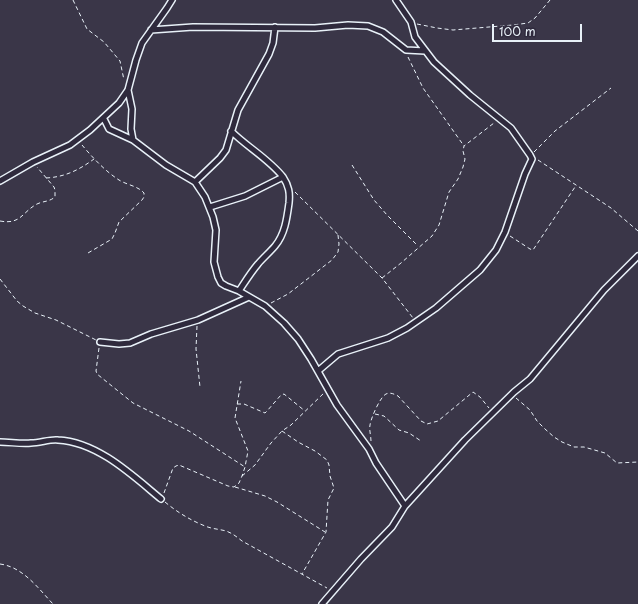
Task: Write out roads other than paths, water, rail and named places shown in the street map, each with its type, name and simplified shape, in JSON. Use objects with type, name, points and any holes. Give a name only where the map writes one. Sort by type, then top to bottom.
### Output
[{"type":"street","points":[[0,181],[33,162],[70,145],[104,119],[120,103],[128,90],[142,43],[172,0]]},
{"type":"street","points":[[318,371],[338,354],[388,338],[416,322],[436,308],[480,270],[496,250],[505,232],[531,156],[510,128],[470,95],[459,83],[434,62],[415,37],[411,22],[396,0]]},
{"type":"street","points":[[151,30],[193,27],[315,28],[348,25],[368,26],[383,32],[406,50],[425,51]]},
{"type":"street","points":[[194,182],[220,158],[226,150],[230,131],[238,110],[269,54],[273,43],[275,27]]},
{"type":"street","points":[[128,90],[132,109],[131,129],[133,140]]},
{"type":"street","points":[[104,119],[109,130],[133,140],[166,166],[194,182],[210,207],[216,230],[214,262],[221,283],[239,291],[265,306],[298,340],[328,388],[336,405],[369,449],[376,463],[405,506]]},
{"type":"street","points":[[230,131],[272,166],[283,177],[289,186],[287,216],[284,230],[276,245],[258,264],[239,291]]},
{"type":"street","points":[[210,207],[245,196],[283,177]]},
{"type":"street","points":[[322,604],[361,559],[392,527],[405,506],[465,440],[512,394],[530,380],[604,290],[638,256]]},
{"type":"street","points":[[100,342],[119,344],[130,343],[151,334],[198,320],[249,297]]},
{"type":"street","points":[[0,442],[31,443],[58,440],[84,446],[119,464],[161,499]]}]
